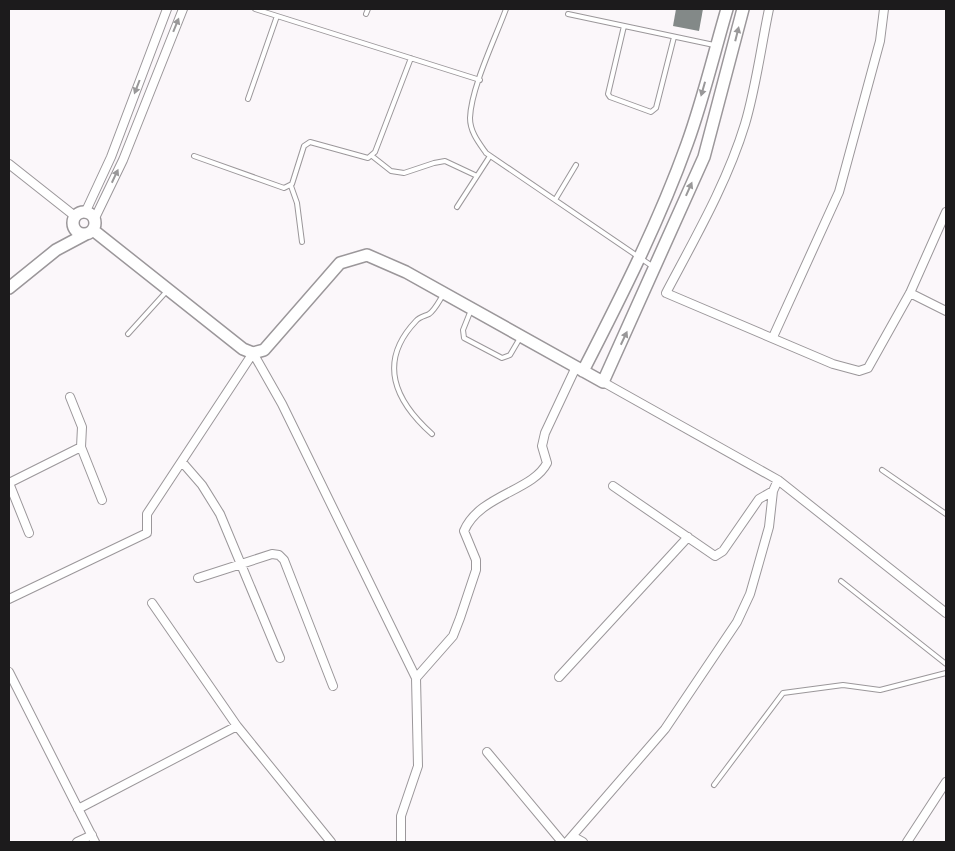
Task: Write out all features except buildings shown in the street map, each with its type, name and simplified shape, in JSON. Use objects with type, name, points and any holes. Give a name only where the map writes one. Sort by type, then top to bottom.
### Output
[{"type":"street","points":[[56,250],[78,218],[111,157],[167,9]]},
{"type":"street","points":[[9,287],[56,250],[91,228],[123,160],[183,9]]},
{"type":"street","points":[[416,678],[453,636],[476,570],[476,560],[464,531],[466,526],[476,514],[508,491],[535,478],[545,468],[547,463],[542,446],[544,433],[639,257],[688,143],[727,9]]},
{"type":"street","points":[[604,382],[704,157],[743,9]]},
{"type":"street","points":[[769,9],[745,124],[729,167],[703,223],[666,293],[833,364],[859,371],[868,368],[910,293],[946,212]]},
{"type":"street","points":[[773,337],[839,192],[880,42],[884,9]]},
{"type":"street","points":[[9,164],[78,218]]},
{"type":"street","points":[[78,218],[90,215],[91,228],[243,349],[253,352],[264,350],[340,263],[354,257],[368,255],[377,258],[444,293],[778,480],[946,613]]},
{"type":"street","points":[[78,218],[76,231],[91,228]]},
{"type":"street","points":[[910,293],[946,311]]},
{"type":"street","points":[[9,599],[147,533],[147,514],[253,352]]},
{"type":"street","points":[[253,352],[282,404],[416,678],[418,766],[401,816],[401,842]]},
{"type":"street","points":[[70,397],[82,427],[81,447],[102,500]]},
{"type":"street","points":[[29,533],[9,483],[81,447]]},
{"type":"street","points":[[182,462],[212,499],[242,564],[280,658]]},
{"type":"street","points":[[584,842],[571,839],[665,729],[737,622],[750,594],[769,527],[773,491],[778,480]]},
{"type":"street","points":[[613,486],[714,556],[723,551],[759,499],[773,491]]},
{"type":"street","points":[[559,677],[688,537]]},
{"type":"street","points":[[198,578],[272,554],[278,555],[284,560],[333,686]]},
{"type":"street","points":[[152,603],[237,726],[330,842]]},
{"type":"street","points":[[9,672],[93,839],[77,842]]},
{"type":"street","points":[[78,809],[237,726]]},
{"type":"street","points":[[487,752],[562,842]]},
{"type":"street","points":[[907,842],[946,782]]},
{"type":"lane","points":[[255,9],[480,80]]},
{"type":"lane","points":[[366,14],[368,9]]},
{"type":"lane","points":[[506,9],[474,97],[470,120],[474,137],[490,156],[655,268]]},
{"type":"lane","points":[[568,14],[716,45]]},
{"type":"lane","points":[[248,99],[276,16]]},
{"type":"lane","points":[[624,26],[608,94],[610,97],[651,112],[656,108],[674,37]]},
{"type":"lane","points":[[372,156],[410,58]]},
{"type":"lane","points":[[302,242],[297,203],[291,186],[304,146],[310,142],[368,158],[372,156]]},
{"type":"lane","points":[[194,156],[284,188],[291,186]]},
{"type":"lane","points":[[372,156],[391,171],[404,173],[445,161],[477,176]]},
{"type":"lane","points":[[457,207],[490,156]]},
{"type":"lane","points":[[555,200],[576,165]]},
{"type":"lane","points":[[128,334],[168,290]]},
{"type":"lane","points":[[432,434],[416,420],[404,403],[397,387],[393,360],[396,351],[416,321],[432,312],[444,293]]},
{"type":"lane","points":[[472,309],[463,330],[464,338],[502,358],[510,354],[521,336]]},
{"type":"lane","points":[[882,470],[946,514]]},
{"type":"lane","points":[[841,581],[946,664]]},
{"type":"lane","points":[[714,785],[783,693],[843,685],[880,690],[946,672]]}]
